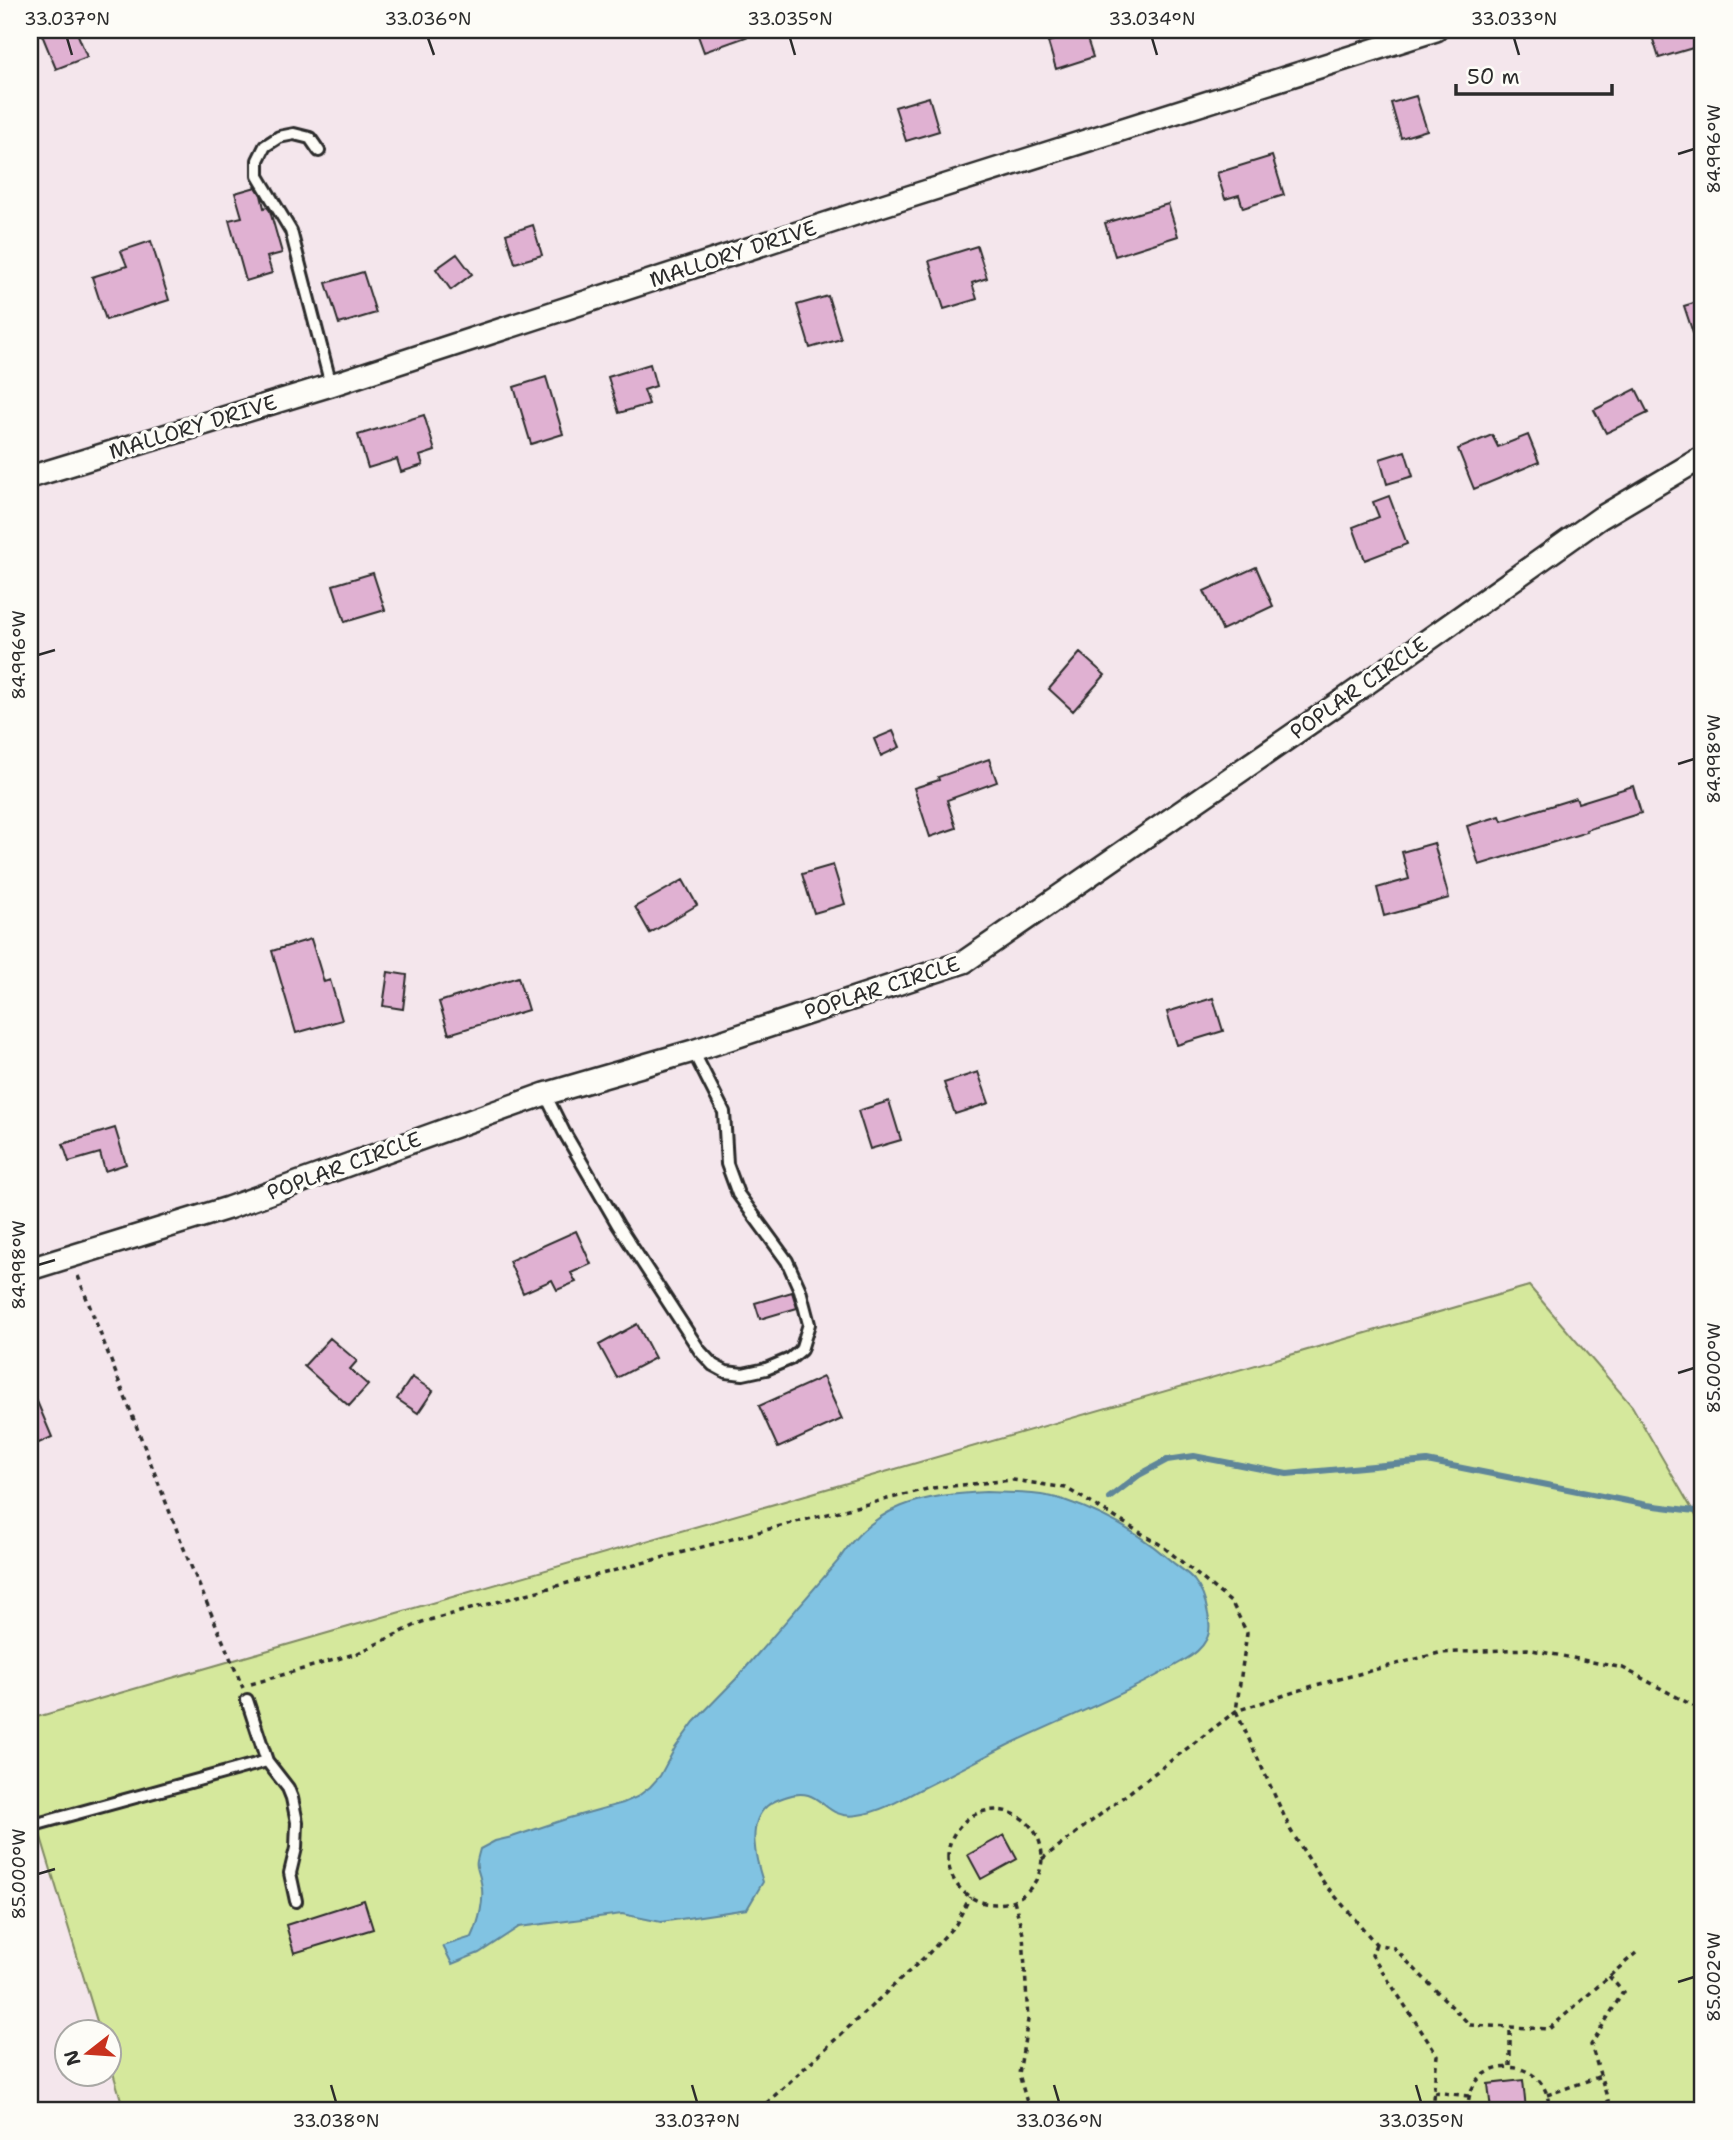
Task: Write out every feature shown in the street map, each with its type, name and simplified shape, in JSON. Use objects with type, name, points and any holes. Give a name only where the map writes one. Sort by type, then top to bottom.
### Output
[{"type":"street","name":"MALLORY DRIVE","points":[[30,477],[331,385],[877,207],[1436,30]]},
{"type":"street","name":"POPLAR CIRCLE","points":[[30,1269],[228,1208],[545,1094],[693,1051],[964,962],[1349,696],[1600,518],[1703,457]]},
{"type":"lane","points":[[319,151],[310,138],[294,134],[279,137],[265,146],[258,160],[258,176],[291,231],[331,385]]},
{"type":"lane","points":[[545,1094],[618,1225],[700,1351],[713,1365],[726,1372],[743,1374],[766,1369],[790,1359],[801,1350],[809,1324],[800,1290],[788,1261],[738,1195],[727,1164],[724,1112],[693,1051]]},
{"type":"lane","points":[[247,1700],[267,1761],[288,1788],[292,1798],[297,1822],[296,1848],[290,1872],[296,1901]]},
{"type":"lane","points":[[30,1826],[267,1761]]},
{"type":"path","points":[[70,1257],[188,1559],[242,1687],[358,1653],[422,1622],[931,1488],[1013,1480],[1066,1488],[1161,1545],[1232,1603],[1247,1633],[1236,1711],[1291,1831],[1324,1883],[1376,1944],[1394,1948],[1469,2025],[1549,2029],[1636,1952]]},
{"type":"path","points":[[1042,1859],[1236,1711],[1316,1685],[1439,1653],[1527,1648],[1623,1668],[1703,1711]]},
{"type":"path","points":[[995,1810],[1010,1812],[1023,1819],[1040,1844],[1042,1859],[1034,1884],[1025,1893],[1014,1900],[984,1903],[959,1887],[951,1874],[948,1859],[956,1830],[966,1819],[980,1812],[995,1810]]},
{"type":"path","points":[[759,2110],[929,1953],[956,1924],[971,1897]]},
{"type":"path","points":[[1014,1900],[1023,1934],[1028,2020],[1019,2074],[1029,2110]]},
{"type":"path","points":[[1376,1944],[1372,1955],[1437,2055],[1432,2110]]},
{"type":"path","points":[[1609,1976],[1623,1993],[1591,2045],[1611,2110]]},
{"type":"path","points":[[1510,2027],[1510,2066]]},
{"type":"path","points":[[1468,2110],[1469,2096],[1484,2074],[1496,2068],[1510,2066],[1533,2075],[1541,2084],[1547,2095],[1549,2110]]},
{"type":"path","points":[[1547,2095],[1601,2076]]},
{"type":"path","points":[[1434,2091],[1469,2096]]},
{"type":"green space","points":[[1529,1286],[1632,1406],[1703,1528],[1703,2110],[124,2110],[118,2088],[122,2088],[122,2018],[96,2018],[30,1801],[30,1719]]},
{"type":"water","points":[[986,1492],[1055,1497],[1093,1511],[1146,1541],[1188,1574],[1199,1588],[1210,1624],[1204,1644],[1190,1657],[1162,1673],[882,1808],[858,1815],[846,1815],[836,1813],[815,1798],[798,1794],[771,1803],[761,1814],[755,1832],[754,1842],[763,1882],[747,1909],[661,1922],[622,1914],[519,1927],[479,1953],[452,1964],[443,1946],[472,1937],[479,1917],[482,1903],[477,1864],[480,1849],[495,1841],[637,1797],[660,1776],[675,1748],[694,1722],[736,1679],[867,1527],[902,1506],[921,1500]]},
{"type":"building","points":[[40,30],[76,30],[87,57],[56,69]]},
{"type":"building","points":[[696,30],[759,30],[760,32],[704,52]]},
{"type":"building","points":[[1084,30],[1093,57],[1056,69],[1048,42]]},
{"type":"building","points":[[1650,30],[1700,30],[1703,45],[1659,58]]},
{"type":"building","points":[[1416,96],[1427,130],[1401,138],[1391,103]]},
{"type":"building","points":[[929,97],[939,131],[906,141],[895,107]]},
{"type":"building","points":[[1272,156],[1284,195],[1243,208],[1239,195],[1225,199],[1217,173]]},
{"type":"building","points":[[256,187],[264,208],[267,207],[270,211],[282,253],[267,257],[272,273],[246,281],[229,220],[242,217],[235,193]]},
{"type":"building","points":[[1168,204],[1178,236],[1115,256],[1105,223]]},
{"type":"building","points":[[533,225],[542,255],[515,263],[506,234]]},
{"type":"building","points":[[151,241],[169,300],[106,320],[92,277],[127,266],[121,251]]},
{"type":"building","points":[[977,246],[987,278],[972,283],[977,299],[944,309],[929,261]]},
{"type":"building","points":[[457,254],[472,274],[451,290],[436,269]]},
{"type":"building","points":[[363,272],[376,313],[339,324],[326,283]]},
{"type":"building","points":[[828,296],[841,339],[810,348],[797,305]]},
{"type":"building","points":[[1703,300],[1703,354],[1700,354],[1684,306]]},
{"type":"building","points":[[650,364],[656,386],[644,390],[649,404],[619,413],[608,377]]},
{"type":"building","points":[[546,377],[563,434],[531,444],[514,387]]},
{"type":"building","points":[[1636,389],[1648,413],[1606,433],[1594,410]]},
{"type":"building","points":[[424,415],[435,451],[420,456],[423,465],[401,472],[397,459],[368,468],[358,435]]},
{"type":"building","points":[[1492,435],[1498,447],[1528,435],[1539,462],[1474,489],[1458,449]]},
{"type":"building","points":[[1405,451],[1413,476],[1387,484],[1380,459]]},
{"type":"building","points":[[1389,496],[1407,544],[1365,560],[1353,527],[1379,517],[1373,502]]},
{"type":"building","points":[[1256,567],[1273,606],[1222,630],[1204,591]]},
{"type":"building","points":[[373,573],[385,610],[345,622],[333,585]]},
{"type":"building","points":[[1080,653],[1105,675],[1073,711],[1049,689]]},
{"type":"building","points":[[893,731],[900,747],[881,756],[874,739]]},
{"type":"building","points":[[989,759],[997,782],[947,800],[956,828],[930,837],[914,788]]},
{"type":"building","points":[[1633,786],[1641,813],[1479,865],[1467,826],[1500,816],[1502,821],[1576,798],[1578,803]]},
{"type":"building","points":[[1434,843],[1449,898],[1384,916],[1377,888],[1409,879],[1402,852]]},
{"type":"building","points":[[833,865],[845,904],[814,913],[802,874]]},
{"type":"building","points":[[683,880],[697,905],[650,933],[635,907]]},
{"type":"building","points":[[311,939],[324,982],[330,980],[342,1020],[296,1033],[272,951]]},
{"type":"building","points":[[388,972],[407,975],[403,1009],[383,1006]]},
{"type":"building","points":[[518,977],[528,1010],[449,1034],[439,1002]]},
{"type":"building","points":[[1213,998],[1223,1031],[1177,1045],[1167,1012]]},
{"type":"building","points":[[978,1072],[989,1103],[955,1114],[944,1083]]},
{"type":"building","points":[[889,1101],[901,1140],[870,1149],[858,1111]]},
{"type":"building","points":[[115,1128],[126,1164],[105,1171],[100,1153],[69,1162],[63,1144]]},
{"type":"building","points":[[576,1231],[591,1264],[571,1273],[576,1282],[557,1290],[552,1280],[523,1293],[509,1261]]},
{"type":"building","points":[[792,1292],[797,1308],[760,1319],[755,1303]]},
{"type":"building","points":[[637,1324],[655,1358],[617,1378],[599,1345]]},
{"type":"building","points":[[330,1338],[357,1361],[350,1369],[368,1385],[349,1406],[304,1366]]},
{"type":"building","points":[[412,1377],[433,1391],[418,1413],[397,1399]]},
{"type":"building","points":[[823,1377],[842,1419],[778,1448],[759,1406]]},
{"type":"building","points":[[30,1385],[52,1437],[30,1447]]},
{"type":"building","points":[[1004,1835],[1017,1859],[981,1879],[968,1855]]},
{"type":"building","points":[[364,1900],[373,1929],[294,1953],[286,1925]]},
{"type":"building","points":[[1523,2080],[1526,2110],[1491,2110],[1488,2084]]},
{"type":"waterway","points":[[1109,1498],[1139,1475],[1167,1460],[1194,1456],[1287,1474],[1427,1461],[1647,1505],[1703,1512]]}]
